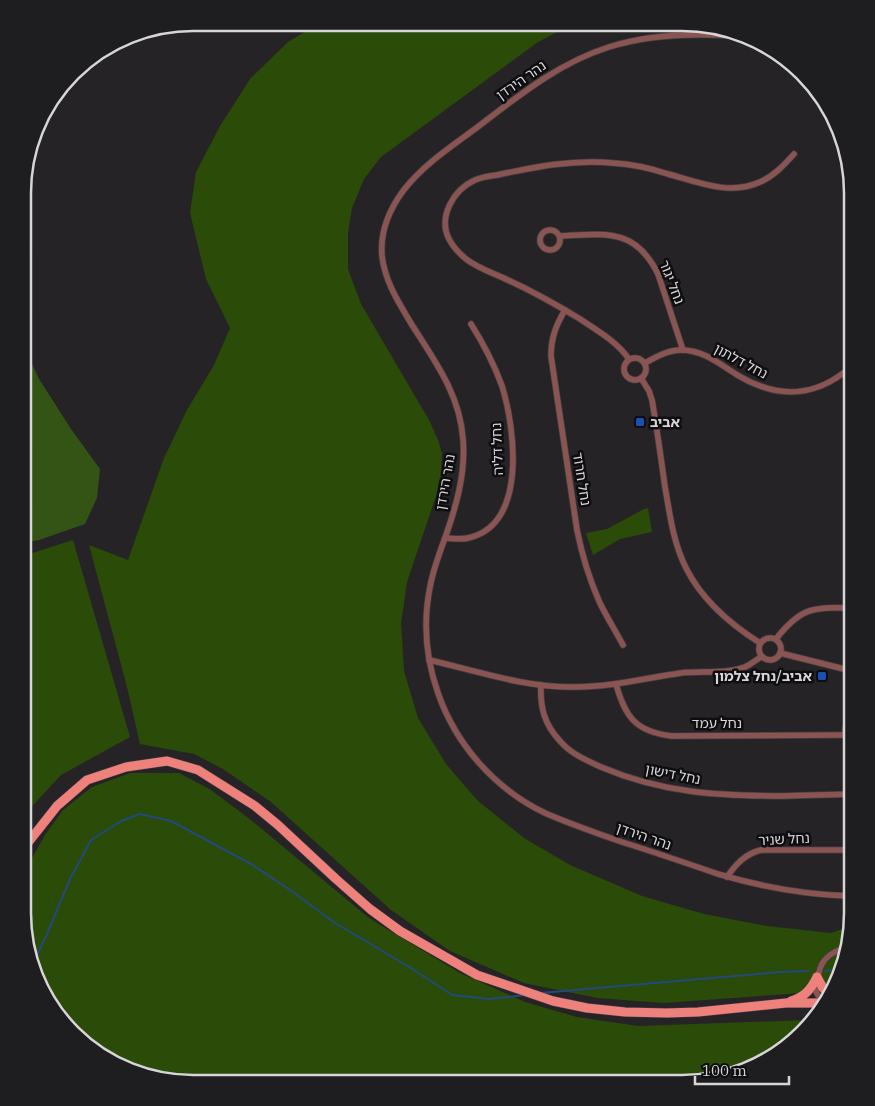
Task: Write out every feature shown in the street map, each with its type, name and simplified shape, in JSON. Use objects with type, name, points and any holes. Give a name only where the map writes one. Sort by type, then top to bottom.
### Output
[{"type":"main road","points":[[31,838],[58,806],[87,780],[126,767],[167,761],[198,770],[255,806],[370,909],[400,932],[477,975],[554,1001],[587,1008],[624,1012],[698,1012],[786,1003],[816,1002]]},
{"type":"main road","points":[[786,1003],[798,999],[810,990],[817,977]]},
{"type":"main road","points":[[817,977],[824,989]]},
{"type":"street","name":"נהר הירדן","points":[[713,35],[683,34],[648,38],[611,46],[554,71],[436,158],[404,189],[386,220],[382,251],[388,281],[448,382],[461,421],[463,441],[461,479],[430,585],[426,616],[427,647],[433,678],[443,709],[460,739],[481,766],[509,791],[542,812],[583,828],[727,877],[785,890],[843,895]]},
{"type":"street","points":[[629,359],[607,336],[521,286],[484,270],[456,250],[449,239],[446,227],[446,216],[455,195],[474,181],[486,177],[567,163],[597,162],[639,166],[704,184],[738,188],[760,182],[772,175],[794,154]]},
{"type":"street","name":"נחל יגור","points":[[560,236],[610,235],[626,240],[641,249],[658,274],[683,350]]},
{"type":"street","name":"נחל חרוד","points":[[565,310],[552,338],[551,361],[577,530],[592,584],[604,611],[623,645]]},
{"type":"street","name":"נחל דליה","points":[[445,538],[469,538],[488,528],[505,507],[510,491],[512,453],[510,418],[498,377],[488,354],[471,324]]},
{"type":"street","name":"נחל דלתון","points":[[645,363],[671,351],[696,352],[760,387],[780,392],[800,392],[819,387],[837,379],[844,374]]},
{"type":"street","points":[[638,358],[645,363],[646,371],[641,378],[633,380],[626,375],[624,366],[629,359],[638,358]]},
{"type":"street","points":[[641,378],[652,400],[672,527],[686,569],[710,603],[725,618],[760,643]]},
{"type":"street","points":[[776,639],[790,622],[803,613],[824,608],[843,608]]},
{"type":"street","points":[[767,638],[776,639],[780,645],[780,653],[777,658],[767,660],[758,652],[760,643],[767,638]]},
{"type":"street","points":[[780,653],[843,669]]},
{"type":"street","points":[[429,660],[512,680],[541,685],[575,687],[616,684],[682,673],[733,670],[750,664],[761,656]]},
{"type":"street","name":"נחל עמד","points":[[616,684],[621,702],[633,720],[645,729],[662,735],[843,735]]},
{"type":"street","name":"נחל דישון","points":[[541,685],[541,700],[545,719],[560,741],[579,757],[631,778],[672,789],[716,794],[772,796],[843,794]]},
{"type":"street","name":"נחל שניר","points":[[727,877],[742,860],[761,850],[843,850]]},
{"type":"street","points":[[820,997],[816,992],[819,968],[828,955],[839,950]]},
{"type":"green space","points":[[306,31],[559,31],[538,42],[381,157],[364,179],[352,208],[348,232],[348,269],[361,304],[429,420],[442,454],[441,473],[436,496],[407,582],[401,623],[404,671],[418,718],[446,764],[477,800],[524,838],[570,865],[642,896],[704,914],[767,926],[831,933],[842,929],[838,954],[823,991],[664,1003],[597,998],[524,983],[450,951],[391,910],[271,802],[223,769],[194,754],[140,744],[127,687],[89,545],[128,560],[164,458],[187,410],[214,365],[230,328],[206,279],[190,213],[196,172],[220,126],[250,79],[288,42]]},
{"type":"green space","points":[[31,361],[39,379],[71,429],[100,469],[97,498],[85,524],[31,542]]},
{"type":"green space","points":[[648,508],[652,532],[620,539],[593,555],[586,533],[607,529]]},
{"type":"green space","points":[[73,540],[130,737],[61,775],[31,807],[31,553]]},
{"type":"green space","points":[[130,773],[179,773],[211,790],[251,820],[369,918],[460,973],[525,1002],[577,1017],[638,1026],[802,1020],[780,1041],[762,1053],[723,1069],[692,1074],[183,1074],[152,1069],[112,1053],[79,1027],[53,994],[37,954],[31,912],[31,860],[45,835],[63,810],[92,787]]},
{"type":"waterway","points":[[37,954],[70,879],[91,840],[121,821],[140,814],[171,821],[251,864],[335,923],[411,968],[452,995],[490,999],[525,995]]},
{"type":"waterway","points":[[825,971],[832,970]]},
{"type":"waterway","points":[[541,993],[808,971]]},
{"type":"place","name":"אביב","points":[[640,422]]},
{"type":"place","name":"אביב/נחל צלמון","points":[[822,676]]}]
